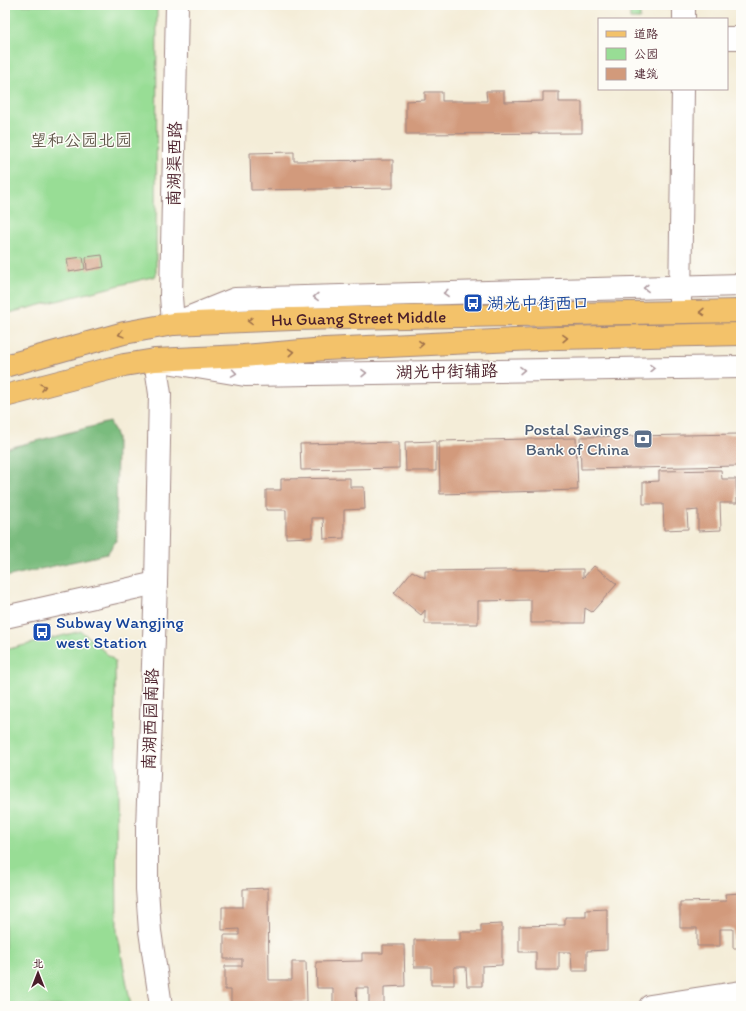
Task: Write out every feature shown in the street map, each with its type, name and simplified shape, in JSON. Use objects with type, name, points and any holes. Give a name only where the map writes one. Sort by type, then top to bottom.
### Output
[{"type":"main road","name":"Hu Guang Street Middle","points":[[5,366],[124,333],[173,324],[300,319],[741,311]]},
{"type":"main road","name":"Hu Guang Street Middle","points":[[5,396],[124,365],[154,360],[243,356],[325,349],[543,339],[741,334]]},
{"type":"street","name":"南湖渠西路","points":[[173,324],[171,288],[177,5]]},
{"type":"street","points":[[684,5],[684,18]]},
{"type":"street","points":[[728,38],[741,38]]},
{"type":"street","points":[[680,312],[683,90]]},
{"type":"street","points":[[173,324],[235,299],[741,285]]},
{"type":"street","name":"湖光中街辅路","points":[[154,360],[245,374],[741,367]]},
{"type":"street","name":"南湖西园南路","points":[[154,360],[160,394],[156,583],[148,766],[147,858],[150,931],[161,1006]]},
{"type":"street","points":[[5,617],[156,583]]},
{"type":"street","points":[[650,1006],[741,992]]},
{"type":"green space","name":"望和公园北园","points":[[5,5],[157,5],[156,276],[5,314]]},
{"type":"green space","points":[[630,5],[671,5],[671,8],[640,8],[640,18],[630,18]]},
{"type":"green space","points":[[110,422],[117,437],[116,541],[107,554],[5,577],[5,449]]},
{"type":"green space","points":[[81,631],[115,661],[117,931],[131,1006],[5,1006],[5,650]]},
{"type":"building","points":[[486,91],[504,91],[504,102],[543,101],[543,92],[559,92],[559,102],[582,102],[582,133],[406,134],[406,101],[425,100],[425,92],[442,92],[442,101],[487,101]]},
{"type":"building","points":[[294,152],[294,161],[393,160],[393,188],[251,190],[250,153]]},
{"type":"building","points":[[102,255],[104,267],[87,270],[86,257]]},
{"type":"building","points":[[83,257],[85,269],[69,272],[67,259]]},
{"type":"building","points":[[738,434],[739,466],[581,469],[580,437]]},
{"type":"building","points":[[576,438],[578,490],[440,494],[439,441]]},
{"type":"building","points":[[436,441],[436,471],[406,471],[405,442]]},
{"type":"building","points":[[399,442],[399,468],[301,470],[300,444]]},
{"type":"building","points":[[721,470],[722,479],[736,479],[737,503],[720,503],[721,530],[698,531],[698,510],[687,511],[688,529],[664,530],[663,504],[643,504],[643,482],[659,481],[659,471]]},
{"type":"building","points":[[350,478],[350,487],[364,487],[365,509],[344,510],[344,538],[324,539],[323,518],[312,518],[312,537],[286,538],[286,510],[266,510],[266,490],[281,490],[281,479]]},
{"type":"building","points":[[594,566],[617,584],[592,612],[585,608],[584,623],[531,623],[531,600],[478,601],[478,624],[425,624],[425,610],[421,615],[394,593],[412,571],[425,578],[425,571],[583,569],[583,578]]},
{"type":"building","points":[[268,888],[269,980],[292,980],[292,962],[306,962],[307,1002],[287,1002],[287,1006],[270,1006],[270,1003],[256,1003],[256,1006],[237,1006],[237,1003],[231,1003],[231,990],[225,990],[225,966],[242,966],[242,959],[224,959],[224,935],[239,935],[239,929],[222,930],[222,907],[243,907],[243,889]]},
{"type":"building","points":[[741,893],[741,948],[733,948],[733,929],[720,929],[720,946],[697,946],[697,928],[680,928],[680,902],[726,901],[725,894]]},
{"type":"building","points":[[607,909],[607,950],[587,951],[587,971],[572,971],[571,952],[559,952],[559,970],[536,970],[536,952],[519,952],[519,926],[565,925],[565,917],[586,917],[586,910]]},
{"type":"building","points":[[502,924],[502,965],[482,966],[482,986],[467,986],[466,967],[454,967],[454,985],[431,985],[431,967],[414,967],[414,940],[460,940],[460,932],[481,932],[481,925]]},
{"type":"building","points":[[383,945],[404,945],[405,986],[384,987],[384,1006],[369,1006],[369,988],[356,988],[357,1006],[333,1006],[333,988],[317,988],[316,962],[362,961],[362,953],[383,953]]},
{"type":"place","name":"湖光中街西口","points":[[473,303]]},
{"type":"place","name":"Postal Savings Bank of China","points":[[643,439]]},
{"type":"place","name":"Subway Wangjing west Station","points":[[42,632]]}]
